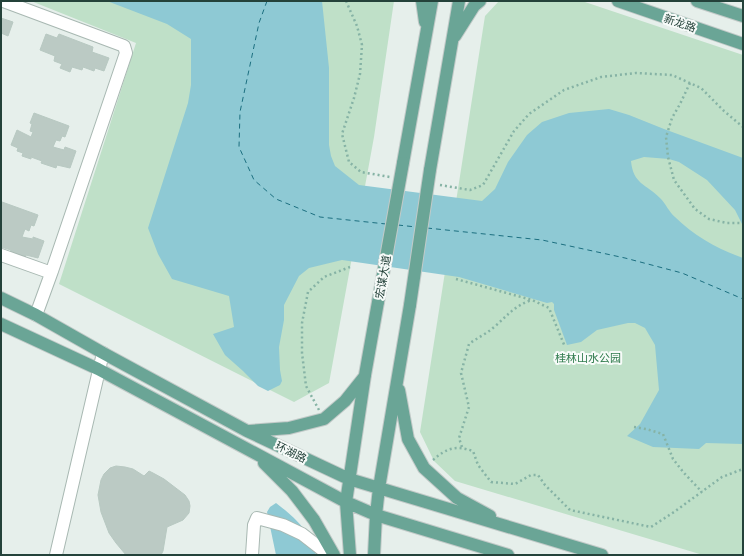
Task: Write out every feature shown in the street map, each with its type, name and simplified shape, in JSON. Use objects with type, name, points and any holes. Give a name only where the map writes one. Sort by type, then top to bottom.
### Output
[{"type":"main road","points":[[422,1],[427,32]]},
{"type":"main road","name":"宏谋大道","points":[[350,555],[346,502],[349,479],[365,375],[432,1]]},
{"type":"main road","points":[[374,555],[379,488],[410,305],[430,170],[459,1]]},
{"type":"main road","points":[[452,40],[474,6],[480,1]]},
{"type":"main road","name":"新龙路","points":[[618,1],[743,44]]},
{"type":"main road","points":[[698,1],[743,16]]},
{"type":"main road","name":"环湖路","points":[[1,298],[36,315],[247,431],[349,479],[602,555]]},
{"type":"main road","name":"环湖路","points":[[1,324],[98,370],[346,502],[376,515],[508,555]]},
{"type":"main road","points":[[247,431],[289,428],[324,419],[345,400],[365,375]]},
{"type":"main road","points":[[397,381],[408,439],[424,468],[457,498],[510,527]]},
{"type":"main road","points":[[253,452],[292,490],[314,520],[334,555]]},
{"type":"street","points":[[3,1],[124,46],[126,53],[36,315]]},
{"type":"street","points":[[1,255],[46,271],[52,271]]},
{"type":"street","points":[[56,555],[103,353]]},
{"type":"street","points":[[252,555],[254,525],[257,518],[283,525],[302,534],[329,555]]},
{"type":"path","points":[[346,1],[357,26],[362,45],[360,74],[342,134],[349,162],[361,172],[392,177]]},
{"type":"path","points":[[439,185],[470,190],[483,185],[514,131],[529,114],[564,90],[601,77],[636,73],[672,75],[701,88],[724,111],[743,127]]},
{"type":"path","points":[[690,83],[670,123],[666,137],[668,157],[674,180],[695,209],[708,219],[727,223],[743,223]]},
{"type":"path","points":[[324,419],[306,386],[302,353],[302,323],[308,292],[324,277],[350,267]]},
{"type":"path","points":[[456,279],[532,300],[549,308],[565,347]]},
{"type":"path","points":[[462,447],[459,438],[469,407],[461,373],[469,344],[492,328],[504,316],[522,303],[532,300]]},
{"type":"path","points":[[634,427],[663,434],[673,459],[702,492]]},
{"type":"path","points":[[424,468],[444,450],[462,447],[473,451],[478,465],[491,482],[515,484],[531,475],[538,475],[545,485],[570,510],[651,527],[722,477],[743,469]]},
{"type":"green space","points":[[31,1],[394,1],[374,137],[329,383],[294,402],[59,284],[136,43]]},
{"type":"green space","name":"桂林山水公园","points":[[499,1],[582,1],[743,55],[743,555],[703,555],[455,481],[434,461],[420,432],[485,16]]},
{"type":"water","points":[[107,1],[322,1],[329,68],[329,145],[331,156],[335,166],[359,185],[482,201],[495,189],[508,162],[527,135],[542,122],[569,113],[609,109],[629,115],[743,158],[743,226],[735,210],[707,180],[679,162],[669,159],[644,157],[631,161],[634,175],[637,179],[660,198],[682,224],[707,241],[743,258],[743,444],[706,443],[699,449],[653,447],[627,436],[640,424],[659,390],[655,345],[645,328],[635,323],[628,323],[597,330],[581,342],[567,345],[554,310],[554,304],[552,302],[547,303],[459,277],[342,260],[309,268],[299,276],[284,305],[284,320],[279,347],[282,381],[280,385],[268,391],[258,386],[225,355],[213,334],[234,327],[229,296],[172,279],[158,254],[148,228],[188,103],[191,85],[191,39],[167,24]]},
{"type":"water","points":[[276,503],[295,519],[307,532],[316,555],[276,555],[267,512],[270,507]]},
{"type":"building","points":[[1,18],[13,22],[8,36],[1,33]]},
{"type":"building","points":[[46,34],[57,38],[59,34],[93,47],[92,52],[109,58],[104,71],[95,68],[94,71],[83,67],[82,70],[72,67],[70,72],[60,68],[62,64],[54,61],[55,56],[40,50]]},
{"type":"building","points":[[34,113],[69,126],[65,137],[62,136],[60,141],[56,140],[53,147],[64,150],[65,147],[76,151],[70,168],[57,165],[56,168],[41,163],[42,161],[31,157],[31,159],[22,156],[23,153],[17,151],[18,148],[11,145],[17,130],[31,137],[33,132],[30,131],[32,124],[30,123]]},
{"type":"building","points":[[2,202],[38,215],[34,226],[31,225],[29,231],[25,229],[22,237],[33,239],[33,237],[44,241],[38,258],[26,255],[25,258],[10,252],[11,250],[1,247]]},
{"type":"building","points":[[116,466],[133,469],[144,476],[149,471],[164,479],[185,495],[189,501],[189,513],[183,520],[167,527],[161,555],[126,555],[109,533],[101,512],[98,495],[101,480],[104,474],[110,468]]},
{"type":"ferry route","points":[[267,1],[259,23],[240,112],[239,147],[254,180],[276,199],[320,217],[386,224]]},
{"type":"ferry route","points":[[398,225],[416,227]]},
{"type":"ferry route","points":[[427,228],[542,240],[625,258],[682,273],[743,299]]}]
